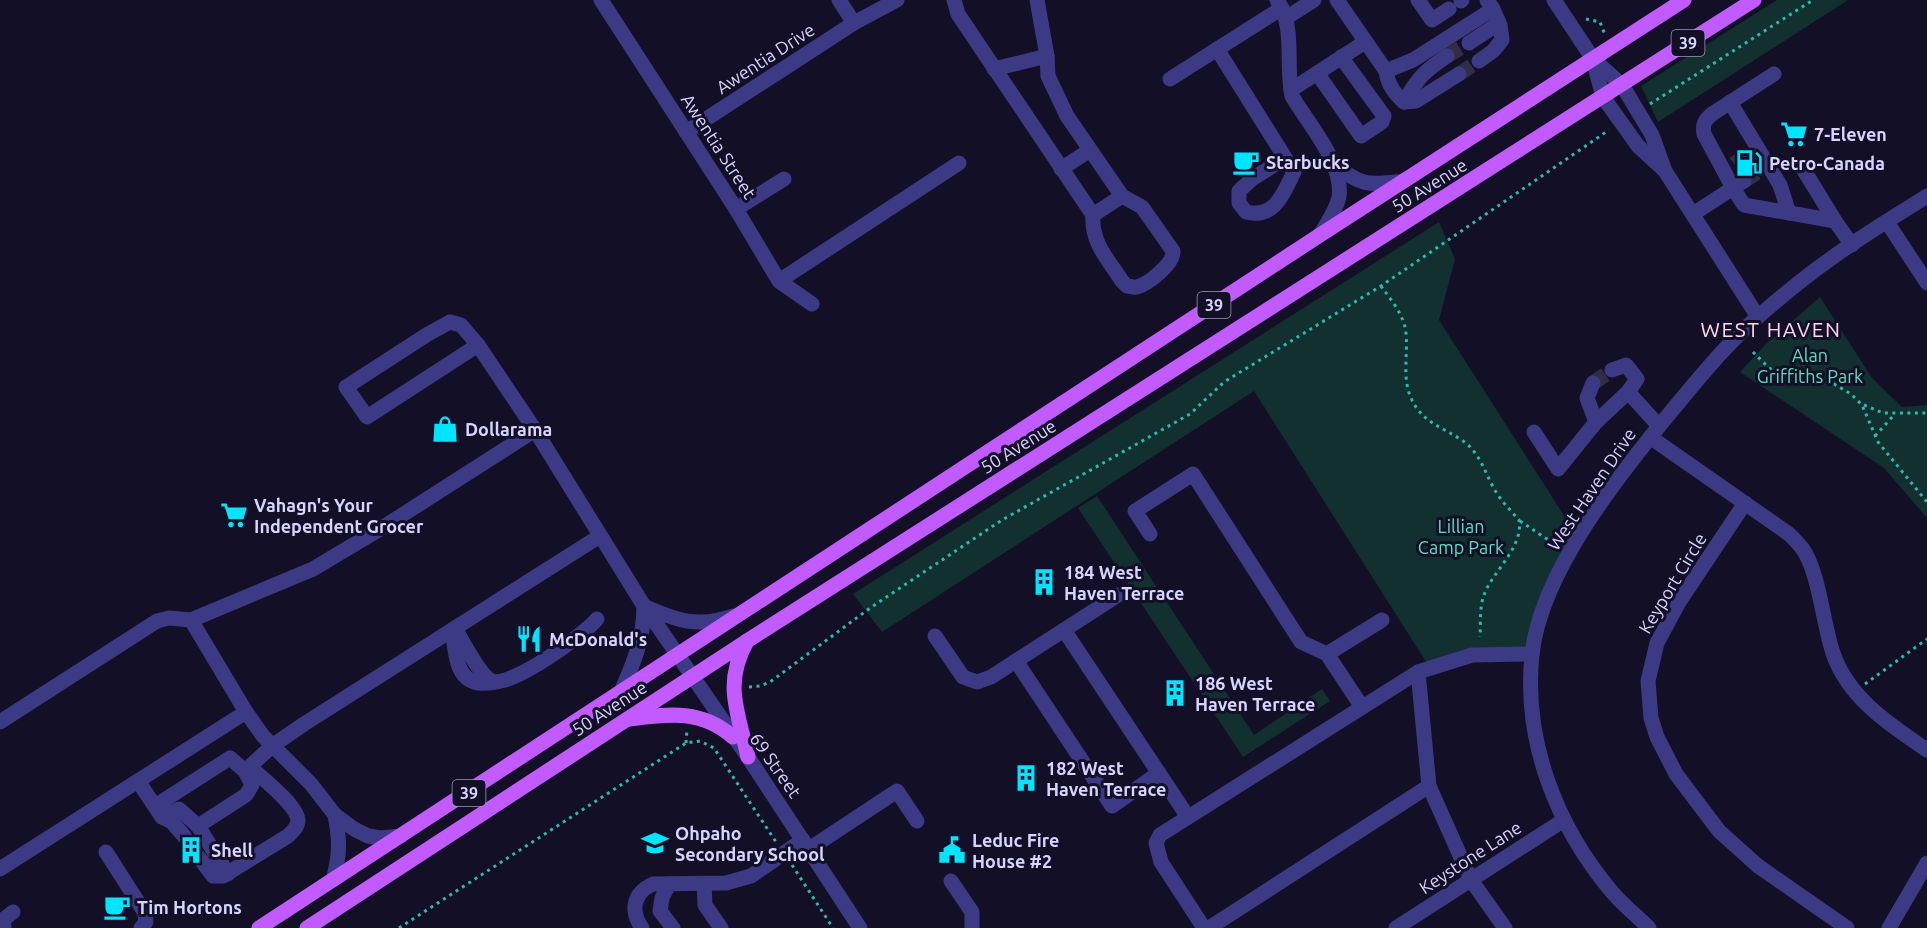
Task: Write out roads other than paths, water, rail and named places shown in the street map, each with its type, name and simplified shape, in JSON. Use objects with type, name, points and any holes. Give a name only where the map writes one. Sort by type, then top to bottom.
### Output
[{"type":"main road","name":"50 Avenue","points":[[259,928],[1684,0]]},
{"type":"main road","name":"50 Avenue","points":[[307,928],[692,676],[1754,0]]},
{"type":"main road","points":[[747,641],[737,662],[733,684],[748,757]]},
{"type":"main road","points":[[627,719],[663,715],[687,716],[708,720],[721,726],[733,737]]},
{"type":"street","name":"Awentia Street","points":[[601,0],[736,209],[778,280],[812,304]]},
{"type":"street","points":[[839,0],[854,23]]},
{"type":"street","name":"Awentia Drive","points":[[687,132],[854,23],[897,0]]},
{"type":"street","points":[[954,0],[958,14],[1093,216],[1092,229],[1095,239],[1127,286],[1137,287],[1167,268],[1173,257],[1173,251],[1142,207],[1122,196],[1067,116],[1048,76],[1047,56],[1037,0]]},
{"type":"street","points":[[1170,79],[1282,9],[1314,0]]},
{"type":"street","points":[[1337,0],[1386,71],[1388,83],[1395,94],[1404,102]]},
{"type":"street","points":[[1554,0],[1593,59],[1622,85],[1652,135],[1665,171],[1758,317]]},
{"type":"street","points":[[1424,2],[1445,40]]},
{"type":"street","points":[[1432,20],[1458,3]]},
{"type":"street","points":[[1282,9],[1291,90],[1297,105],[1334,163],[1363,183],[1381,184],[1404,181]]},
{"type":"street","points":[[1386,71],[1413,60],[1493,11]]},
{"type":"street","points":[[1469,44],[1493,11]]},
{"type":"street","points":[[1479,60],[1492,51],[1502,39],[1493,11]]},
{"type":"street","points":[[1291,90],[1365,42]]},
{"type":"street","points":[[1217,49],[1294,172],[1281,199],[1268,210],[1258,214],[1246,212],[1239,202],[1239,192],[1252,179],[1285,158]]},
{"type":"street","points":[[994,69],[1047,56]]},
{"type":"street","points":[[1404,102],[1417,79],[1427,69],[1447,56]]},
{"type":"street","points":[[1317,73],[1361,136],[1374,128],[1382,122],[1384,116],[1341,57]]},
{"type":"street","points":[[1593,59],[1603,97],[1638,146],[1665,171]]},
{"type":"street","points":[[1404,102],[1416,100],[1459,74]]},
{"type":"street","points":[[1774,74],[1706,119],[1703,126],[1704,134],[1738,184],[1744,205],[1835,221]]},
{"type":"street","points":[[1730,102],[1753,151],[1763,167],[1780,185],[1789,213]]},
{"type":"street","points":[[1061,169],[1090,150]]},
{"type":"street","points":[[778,280],[959,163]]},
{"type":"street","points":[[1320,235],[1339,198],[1340,187],[1334,163]]},
{"type":"street","points":[[1802,167],[1852,245]]},
{"type":"street","points":[[736,209],[784,179]]},
{"type":"street","points":[[1693,214],[1738,184]]},
{"type":"street","points":[[1093,216],[1122,196]]},
{"type":"street","name":"West Haven Drive","points":[[1649,928],[1613,894],[1586,857],[1564,820],[1548,782],[1536,741],[1531,701],[1532,654],[1544,606],[1561,568],[1608,492],[1654,431],[1708,367],[1758,317],[1829,260],[1927,196]]},
{"type":"street","points":[[1887,222],[1927,283]]},
{"type":"street","name":"69 Street","points":[[478,345],[367,417],[346,387],[450,322],[461,325],[478,345],[535,430],[644,606],[748,757],[860,928]]},
{"type":"street","points":[[1534,432],[1558,469],[1596,422],[1628,392],[1637,379],[1626,364],[1612,370]]},
{"type":"street","points":[[1593,383],[1587,398],[1596,422]]},
{"type":"street","points":[[1628,392],[1654,431],[1745,503],[1790,534],[1803,549],[1810,564],[1833,653],[1854,692],[1891,725],[1927,750]]},
{"type":"street","points":[[0,722],[157,621],[169,618],[191,620],[313,569],[535,430]]},
{"type":"street","points":[[1150,534],[1135,511],[1193,474],[1302,642],[1327,654],[1362,707]]},
{"type":"street","name":"Keyport Circle","points":[[1745,503],[1679,602],[1657,643],[1648,681],[1651,718],[1657,737],[1676,774],[1719,831],[1758,866],[1847,928]]},
{"type":"street","points":[[247,769],[272,746],[600,536]]},
{"type":"street","points":[[935,636],[963,676],[977,682],[991,677],[1118,596]]},
{"type":"street","points":[[620,694],[636,658],[644,625],[644,606],[670,618],[705,623],[745,612]]},
{"type":"street","points":[[453,629],[458,664],[464,676],[470,681],[484,685],[521,674],[586,631],[597,619]]},
{"type":"street","points":[[191,620],[246,712],[272,746],[311,784],[335,815],[368,836],[381,838],[403,835]]},
{"type":"street","points":[[1327,654],[1382,620]]},
{"type":"street","points":[[1064,630],[1188,817]]},
{"type":"street","points":[[1204,928],[1161,862],[1155,843],[1160,835],[1418,672],[1472,655],[1532,654]]},
{"type":"street","points":[[1016,661],[1112,806],[1159,773]]},
{"type":"street","points":[[1418,672],[1429,786],[1471,880],[1505,928]]},
{"type":"street","points":[[0,869],[246,712]]},
{"type":"street","points":[[158,811],[230,758],[247,769],[293,808],[298,821],[296,828],[288,836],[228,874],[213,876],[201,860]]},
{"type":"street","points":[[198,826],[246,795],[252,785],[247,769]]},
{"type":"street","points":[[138,781],[158,811],[184,836]]},
{"type":"street","points":[[1209,928],[1429,786]]},
{"type":"street","points":[[642,928],[635,910],[636,900],[642,889],[653,884],[726,883],[751,876],[784,854],[806,844],[897,791],[917,822]]},
{"type":"street","points":[[158,811],[179,809],[198,826],[228,874]]},
{"type":"street","points":[[333,880],[339,858],[340,842],[335,815]]},
{"type":"street","name":"Keystone Lane","points":[[1396,928],[1564,820]]},
{"type":"street","points":[[106,852],[145,913],[146,922],[141,928]]},
{"type":"street","points":[[1889,928],[1927,863]]},
{"type":"street","points":[[951,881],[972,912],[972,928]]},
{"type":"street","points":[[669,884],[662,898],[660,911],[674,928]]},
{"type":"street","points":[[704,884],[705,905],[721,928]]},
{"type":"street","points":[[4,928],[3,920],[13,912]]},
{"type":"tunnel","points":[[1447,56],[1469,43]]},
{"type":"tunnel","points":[[1459,74],[1479,61]]},
{"type":"tunnel","points":[[1734,164],[1748,154]]},
{"type":"tunnel","points":[[1744,181],[1759,171]]},
{"type":"tunnel","points":[[1593,383],[1612,370]]},
{"type":"tunnel","points":[[184,836],[201,860]]},
{"type":"place","name":"7-Eleven","points":[[1794,134]]},
{"type":"place","name":"Starbucks","points":[[1246,162]]},
{"type":"place","name":"Petro-Canada","points":[[1749,163]]},
{"type":"place","name":"Dollarama","points":[[445,429]]},
{"type":"place","name":"Vahagn's Your Independent Grocer","points":[[234,515]]},
{"type":"place","name":"184 West Haven Terrace","points":[[1044,582]]},
{"type":"place","name":"McDonald's","points":[[529,639]]},
{"type":"place","name":"186 West Haven Terrace","points":[[1175,693]]},
{"type":"place","name":"182 West Haven Terrace","points":[[1026,778]]},
{"type":"place","name":"Ohpaho Secondary School","points":[[655,843]]},
{"type":"place","name":"Shell","points":[[191,850]]},
{"type":"place","name":"Leduc Fire House #2","points":[[952,850]]},
{"type":"place","name":"Tim Hortons","points":[[117,907]]},
{"type":"district","name":"WEST HAVEN","points":[[1771,329]]},
{"type":"park label","name":"Alan Griffiths Park","points":[[1810,365]]},
{"type":"park label","name":"Lillian Camp Park","points":[[1461,536]]}]
